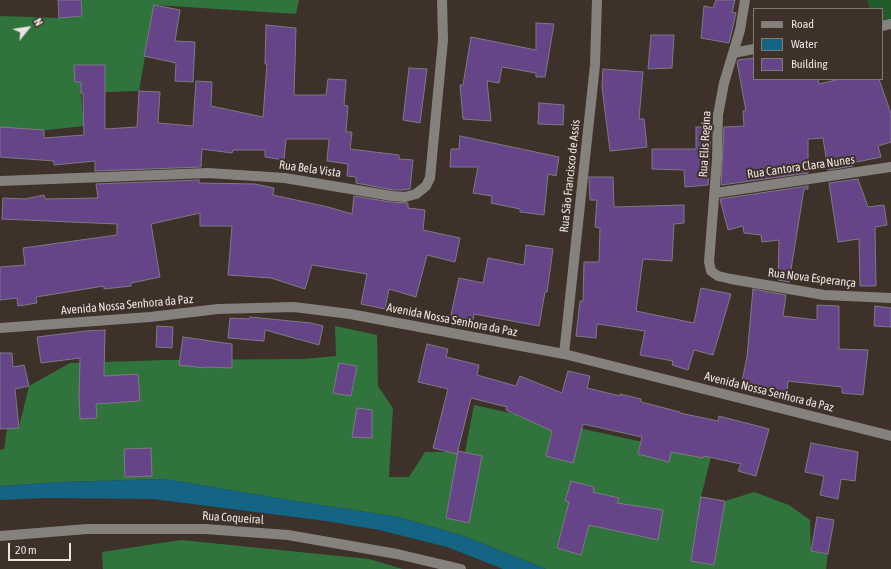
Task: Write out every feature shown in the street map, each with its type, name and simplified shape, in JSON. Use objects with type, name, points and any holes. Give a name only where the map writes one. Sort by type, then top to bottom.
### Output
[{"type":"street","name":"Rua Bela Vista","points":[[0,181],[208,174],[285,178],[392,196],[405,197],[416,194],[426,186],[430,178],[443,40],[442,0]]},
{"type":"street","name":"Rua São Francisco de Assis","points":[[564,354],[595,65],[597,0]]},
{"type":"street","name":"Rua Elis Regina","points":[[731,279],[718,276],[712,271],[709,262],[715,193],[718,115],[724,83],[740,30],[745,0]]},
{"type":"street","points":[[733,53],[753,49]]},
{"type":"street","name":"Rua Cantora Clara Nunes","points":[[715,193],[891,166]]},
{"type":"street","name":"Rua Nova Esperança","points":[[731,279],[824,295],[891,298]]},
{"type":"street","name":"Avenida Nossa Senhora da Paz","points":[[0,328],[150,317],[218,309],[294,307],[350,314],[564,354],[891,436]]},
{"type":"street","name":"Rua Coqueiral","points":[[0,536],[87,529],[205,529],[288,535],[397,554],[461,569]]},
{"type":"green space","points":[[81,0],[299,0],[296,14],[154,5],[139,91],[81,93],[84,126],[0,135],[0,16],[59,18],[82,16]]},
{"type":"green space","points":[[867,0],[891,0],[891,25],[883,26],[883,8],[870,8]]},
{"type":"green space","points":[[335,326],[377,335],[378,386],[393,408],[389,477],[409,477],[425,452],[465,452],[474,405],[711,457],[701,497],[725,501],[754,492],[789,505],[810,520],[811,551],[828,554],[826,569],[546,569],[461,535],[398,517],[165,479],[62,482],[0,486],[0,450],[4,449],[7,429],[19,427],[29,386],[70,363],[166,360],[303,359],[336,356]]},
{"type":"green space","points":[[181,540],[369,559],[403,569],[103,569],[102,552]]},
{"type":"water","points":[[165,479],[398,517],[461,535],[546,569],[503,569],[447,547],[379,530],[326,521],[153,499],[45,498],[0,500],[0,486],[62,482]]},
{"type":"building","points":[[58,0],[81,0],[82,16],[59,18]]},
{"type":"building","points":[[716,0],[735,0],[732,12],[736,13],[729,43],[701,38],[704,6],[713,8]]},
{"type":"building","points":[[154,5],[180,10],[175,41],[195,42],[193,82],[175,81],[176,63],[144,56]]},
{"type":"building","points":[[536,23],[554,24],[545,77],[536,77],[536,73],[502,67],[499,83],[487,81],[491,121],[463,119],[460,85],[463,85],[471,37],[536,50]]},
{"type":"building","points":[[266,25],[296,28],[294,95],[326,95],[328,79],[346,80],[344,105],[348,106],[346,132],[352,132],[350,149],[399,155],[399,159],[413,160],[410,189],[393,190],[356,183],[356,177],[347,176],[348,164],[327,161],[329,139],[286,139],[284,160],[265,157],[265,150],[233,150],[232,153],[202,149],[201,167],[95,171],[95,161],[54,165],[54,161],[0,157],[0,127],[44,130],[44,138],[84,135],[83,93],[81,93],[81,82],[75,82],[74,65],[105,65],[105,129],[137,127],[139,91],[160,92],[158,123],[193,126],[196,81],[212,82],[211,106],[263,117],[267,64],[265,64]]},
{"type":"building","points":[[651,35],[674,35],[672,68],[648,69]]},
{"type":"building","points":[[753,58],[753,80],[818,80],[819,84],[836,80],[879,80],[891,114],[891,142],[878,146],[881,157],[852,163],[853,166],[828,170],[823,138],[808,139],[808,173],[721,185],[724,127],[744,126],[743,111],[746,111],[737,62],[738,60]]},
{"type":"building","points":[[409,68],[427,69],[420,123],[403,120]]},
{"type":"building","points":[[603,69],[643,72],[639,119],[644,119],[647,147],[610,151],[602,87]]},
{"type":"building","points":[[539,103],[564,105],[563,125],[538,124]]},
{"type":"building","points":[[696,127],[711,127],[708,185],[685,187],[684,170],[652,169],[652,149],[696,149]]},
{"type":"building","points":[[460,136],[559,157],[556,176],[548,174],[544,215],[520,212],[520,209],[491,203],[492,196],[473,193],[478,167],[450,167],[451,149],[459,149]]},
{"type":"building","points":[[589,177],[613,177],[614,207],[684,205],[684,223],[674,224],[672,261],[643,259],[636,311],[694,323],[701,288],[731,294],[713,355],[694,350],[688,370],[672,365],[673,361],[640,355],[645,331],[597,324],[596,338],[576,336],[580,301],[583,301],[584,262],[599,262],[600,228],[595,227],[597,200],[590,200]]},
{"type":"building","points":[[858,179],[868,207],[884,205],[887,225],[875,227],[876,286],[860,286],[859,239],[838,242],[829,183]]},
{"type":"building","points":[[199,180],[199,183],[255,184],[274,188],[273,195],[352,214],[354,196],[408,203],[408,208],[425,210],[423,230],[460,238],[455,262],[427,255],[416,297],[389,289],[385,309],[361,304],[367,274],[312,265],[305,289],[271,278],[228,275],[232,226],[200,226],[200,213],[151,224],[160,277],[131,283],[131,286],[104,289],[104,286],[36,297],[37,303],[18,306],[17,298],[0,300],[0,267],[25,265],[23,248],[117,235],[117,224],[2,219],[3,198],[25,199],[44,195],[45,199],[98,198],[96,184]]},
{"type":"building","points":[[808,186],[808,189],[804,189],[789,282],[778,280],[779,240],[762,242],[761,235],[744,233],[743,226],[728,230],[720,199]]},
{"type":"building","points":[[526,245],[553,249],[547,292],[545,292],[539,326],[474,314],[473,320],[451,315],[459,278],[483,283],[488,258],[524,265]]},
{"type":"building","points":[[753,289],[786,295],[783,316],[817,320],[817,305],[839,306],[839,349],[868,350],[863,395],[842,393],[842,387],[788,381],[787,395],[742,381],[747,357]]},
{"type":"building","points":[[875,306],[891,308],[891,327],[874,326]]},
{"type":"building","points":[[250,317],[311,323],[323,326],[319,345],[265,330],[264,341],[228,338],[230,318],[249,319]]},
{"type":"building","points":[[157,326],[173,327],[172,348],[156,347]]},
{"type":"building","points":[[105,330],[104,376],[138,374],[140,401],[96,404],[97,418],[80,419],[80,358],[41,363],[37,337]]},
{"type":"building","points":[[183,337],[232,344],[232,368],[205,368],[179,365]]},
{"type":"building","points":[[427,344],[448,349],[446,357],[479,365],[477,375],[516,386],[520,376],[562,393],[568,371],[590,376],[587,388],[620,396],[620,394],[641,399],[641,402],[680,413],[718,421],[719,416],[769,429],[756,476],[738,471],[741,464],[704,456],[703,458],[671,452],[669,462],[638,454],[642,437],[583,424],[573,463],[546,456],[552,431],[506,410],[507,407],[471,398],[457,454],[433,448],[448,389],[418,382]]},
{"type":"building","points":[[0,353],[12,353],[13,367],[24,365],[29,386],[15,389],[19,428],[0,429]]},
{"type":"building","points":[[339,363],[357,366],[351,396],[333,393]]},
{"type":"building","points":[[357,408],[372,410],[372,438],[352,437]]},
{"type":"building","points":[[811,443],[858,452],[855,481],[841,479],[838,499],[820,495],[824,476],[805,472]]},
{"type":"building","points":[[151,448],[152,476],[125,477],[124,449]]},
{"type":"building","points":[[458,451],[482,456],[469,523],[446,518]]},
{"type":"building","points":[[571,481],[594,487],[593,492],[619,498],[617,503],[663,510],[658,540],[589,525],[581,555],[557,548],[569,502],[565,501]]},
{"type":"building","points":[[701,497],[725,501],[714,565],[691,561]]},
{"type":"building","points":[[817,517],[834,520],[828,554],[811,551]]}]
